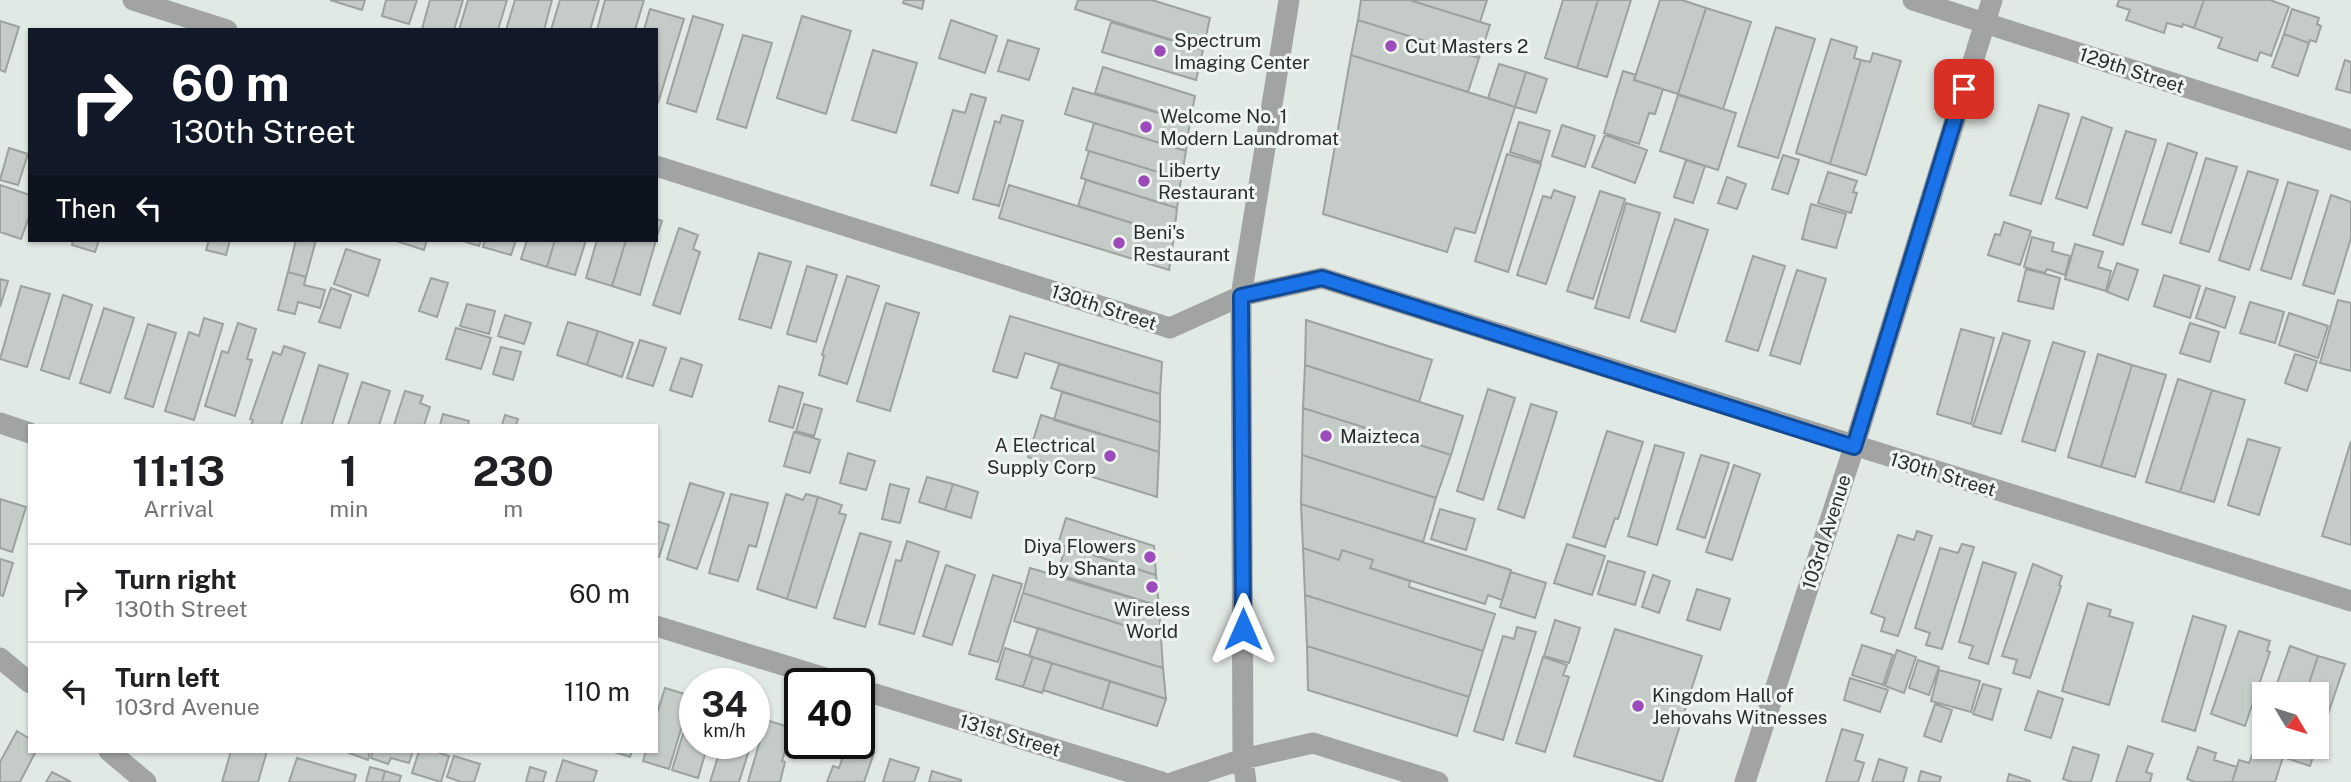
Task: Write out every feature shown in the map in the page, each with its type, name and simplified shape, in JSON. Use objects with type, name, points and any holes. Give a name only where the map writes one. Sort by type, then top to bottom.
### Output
[{"type":"street","points":[[133,0],[221,28]]},
{"type":"street","points":[[1246,782],[1243,759],[1241,296],[1289,0]]},
{"type":"street","name":"129th Street","points":[[1913,0],[2351,141]]},
{"type":"street","name":"103rd Avenue","points":[[1745,782],[1854,447],[1992,0]]},
{"type":"street","name":"130th Street","points":[[658,167],[1170,328],[1241,296],[1322,278],[2351,601]]},
{"type":"street","points":[[0,423],[28,432]]},
{"type":"street","points":[[658,627],[793,668]]},
{"type":"street","points":[[0,658],[28,681]]},
{"type":"street","name":"131st Street","points":[[875,694],[1162,782]]},
{"type":"street","points":[[1174,782],[1243,759],[1313,743],[1438,782]]},
{"type":"street","points":[[111,753],[146,782]]},
{"type":"building","points":[[330,0],[365,0],[362,10]]},
{"type":"building","points":[[386,0],[417,0],[409,24],[382,16]]},
{"type":"building","points":[[430,0],[463,0],[455,28],[422,28]]},
{"type":"building","points":[[468,0],[507,0],[499,28],[460,28]]},
{"type":"building","points":[[515,0],[552,0],[545,28],[507,28]]},
{"type":"building","points":[[560,0],[599,0],[591,28],[552,28]]},
{"type":"building","points":[[605,0],[644,0],[636,28],[598,28]]},
{"type":"building","points":[[904,0],[924,0],[922,9],[903,3]]},
{"type":"building","points":[[1078,0],[1152,0],[1210,18],[1203,50],[1075,9]]},
{"type":"building","points":[[1361,0],[1409,0],[1490,25],[1479,58],[1358,20]]},
{"type":"building","points":[[1409,0],[1487,0],[1480,22]]},
{"type":"building","points":[[1563,0],[1598,0],[1577,68],[1545,58]]},
{"type":"building","points":[[1598,0],[1631,0],[1607,77],[1577,68]]},
{"type":"building","points":[[1660,0],[1682,0],[1706,8],[1678,94],[1634,80]]},
{"type":"building","points":[[2119,0],[2204,0],[2194,28],[2167,23],[2164,33],[2126,20],[2130,10],[2117,6]]},
{"type":"building","points":[[2204,0],[2270,0],[2289,7],[2271,56],[2260,52],[2257,61],[2218,48],[2222,38],[2194,28]]},
{"type":"building","points":[[1706,8],[1751,22],[1723,109],[1678,94]]},
{"type":"building","points":[[650,9],[684,19],[658,103],[658,28],[645,28]]},
{"type":"building","points":[[2292,9],[2319,18],[2317,24],[2321,26],[2316,42],[2310,40],[2309,43],[2284,34]]},
{"type":"building","points":[[693,16],[723,25],[696,112],[667,103]]},
{"type":"building","points":[[802,16],[851,31],[826,114],[777,98]]},
{"type":"building","points":[[951,20],[997,36],[985,73],[939,58]]},
{"type":"building","points":[[1358,20],[1479,58],[1468,92],[1351,55]]},
{"type":"building","points":[[0,21],[19,27],[5,72],[0,70]]},
{"type":"building","points":[[1111,22],[1203,50],[1196,80],[1102,52]]},
{"type":"building","points":[[1776,27],[1815,39],[1778,158],[1738,146]]},
{"type":"building","points":[[2284,34],[2309,43],[2298,76],[2272,67]]},
{"type":"building","points":[[743,35],[772,43],[746,128],[717,119]]},
{"type":"building","points":[[1831,39],[1857,47],[1854,58],[1861,60],[1830,164],[1796,153]]},
{"type":"building","points":[[1008,40],[1039,49],[1029,80],[998,71]]},
{"type":"building","points":[[873,50],[917,63],[896,133],[852,120]]},
{"type":"building","points":[[1873,53],[1901,61],[1866,175],[1830,164],[1861,60],[1870,62]]},
{"type":"building","points":[[1351,55],[1515,107],[1475,233],[1455,228],[1447,252],[1323,214]]},
{"type":"building","points":[[2345,60],[2351,62],[2351,93],[2336,89]]},
{"type":"building","points":[[1499,64],[1526,72],[1515,107],[1488,98]]},
{"type":"building","points":[[1103,67],[1195,96],[1190,122],[1095,93]]},
{"type":"building","points":[[1623,71],[1636,75],[1634,80],[1663,89],[1655,114],[1649,113],[1639,144],[1604,133]]},
{"type":"building","points":[[1526,72],[1547,79],[1536,113],[1515,107]]},
{"type":"building","points":[[1073,88],[1190,122],[1186,151],[1065,114]]},
{"type":"building","points":[[971,94],[986,98],[958,193],[931,185],[953,110],[965,113]]},
{"type":"building","points":[[1678,95],[1736,113],[1718,170],[1660,151]]},
{"type":"building","points":[[2039,105],[2069,114],[2041,204],[2010,195]]},
{"type":"building","points":[[1002,115],[1023,121],[999,206],[973,199],[995,121],[1000,123]]},
{"type":"building","points":[[2082,117],[2112,128],[2087,208],[2056,198]]},
{"type":"building","points":[[1519,122],[1550,131],[1541,162],[1510,152]]},
{"type":"building","points":[[1094,123],[1186,151],[1181,179],[1086,150]]},
{"type":"building","points":[[1562,125],[1595,136],[1585,167],[1552,156]]},
{"type":"building","points":[[2126,131],[2156,140],[2123,245],[2093,235]]},
{"type":"building","points":[[1605,135],[1647,150],[1635,183],[1592,167]]},
{"type":"building","points":[[2168,143],[2197,153],[2171,233],[2142,224]]},
{"type":"building","points":[[9,148],[28,154],[18,185],[0,180]]},
{"type":"building","points":[[1089,151],[1181,179],[1177,208],[1081,178]]},
{"type":"building","points":[[1507,154],[1541,164],[1508,272],[1475,261]]},
{"type":"building","points":[[1783,155],[1799,160],[1788,194],[1772,189]]},
{"type":"building","points":[[2206,158],[2237,167],[2209,252],[2180,243]]},
{"type":"building","points":[[1686,160],[1705,166],[1693,203],[1674,197]]},
{"type":"building","points":[[2248,171],[2278,180],[2249,270],[2219,260]]},
{"type":"building","points":[[1828,172],[1857,181],[1853,192],[1857,193],[1851,213],[1818,203]]},
{"type":"building","points":[[1727,177],[1746,184],[1737,209],[1718,203]]},
{"type":"building","points":[[1086,180],[1177,208],[1174,236],[1078,206]]},
{"type":"building","points":[[2288,182],[2318,191],[2291,279],[2261,270]]},
{"type":"building","points":[[0,185],[28,194],[28,220],[21,239],[0,232]]},
{"type":"building","points":[[1009,185],[1174,236],[1169,270],[999,218]]},
{"type":"building","points":[[1554,190],[1575,197],[1546,284],[1517,275],[1543,196],[1551,198]]},
{"type":"building","points":[[1600,191],[1625,199],[1593,299],[1567,291]]},
{"type":"building","points":[[2331,195],[2351,202],[2351,238],[2334,294],[2303,285]]},
{"type":"building","points":[[1626,203],[1660,213],[1629,318],[1595,308]]},
{"type":"building","points":[[1811,204],[1846,214],[1836,248],[1802,239]]},
{"type":"building","points":[[1675,219],[1708,230],[1675,332],[1641,321]]},
{"type":"building","points":[[2004,222],[2031,231],[2020,265],[1988,255],[1995,234],[2000,235]]},
{"type":"building","points":[[679,228],[698,235],[693,249],[700,252],[680,314],[653,305]]},
{"type":"building","points":[[2032,237],[2054,243],[2052,251],[2070,256],[2065,275],[2047,269],[2045,273],[2024,267]]},
{"type":"building","points":[[73,242],[98,242],[95,252],[72,245]]},
{"type":"building","points":[[208,242],[229,242],[226,255],[206,250]]},
{"type":"building","points":[[296,242],[315,242],[306,277],[288,272]]},
{"type":"building","points":[[399,242],[426,242],[424,250]]},
{"type":"building","points":[[484,242],[515,242],[511,255],[483,247]]},
{"type":"building","points":[[526,242],[554,242],[547,267],[521,259]]},
{"type":"building","points":[[554,242],[585,242],[575,275],[547,267]]},
{"type":"building","points":[[596,242],[625,242],[612,286],[586,278]]},
{"type":"building","points":[[625,242],[655,242],[640,295],[612,286]]},
{"type":"building","points":[[2075,244],[2103,252],[2098,267],[2111,271],[2106,291],[2065,279]]},
{"type":"building","points":[[346,249],[380,260],[368,296],[334,284]]},
{"type":"building","points":[[759,253],[791,262],[771,328],[739,319]]},
{"type":"building","points":[[1753,256],[1785,266],[1758,351],[1726,341]]},
{"type":"building","points":[[2117,263],[2138,270],[2128,300],[2107,292]]},
{"type":"building","points":[[807,266],[837,275],[816,342],[787,334]]},
{"type":"building","points":[[2026,269],[2060,278],[2053,309],[2018,301]]},
{"type":"building","points":[[1797,270],[1826,279],[1800,364],[1770,355]]},
{"type":"building","points":[[288,272],[306,277],[304,285],[325,290],[320,308],[298,302],[295,314],[278,310]]},
{"type":"building","points":[[2164,275],[2200,286],[2190,318],[2154,306]]},
{"type":"building","points":[[847,276],[879,286],[847,384],[819,375],[824,356],[822,355]]},
{"type":"building","points":[[431,278],[448,283],[437,317],[419,311]]},
{"type":"building","points":[[0,279],[8,281],[0,307]]},
{"type":"building","points":[[21,286],[50,294],[27,367],[0,359]]},
{"type":"building","points":[[331,288],[351,295],[340,328],[319,322]]},
{"type":"building","points":[[2206,288],[2235,297],[2225,328],[2196,318]]},
{"type":"building","points":[[63,295],[92,305],[69,379],[41,370]]},
{"type":"building","points":[[2338,300],[2351,303],[2351,371],[2320,363]]},
{"type":"building","points":[[2250,302],[2284,312],[2275,343],[2240,333]]},
{"type":"building","points":[[886,303],[919,313],[890,411],[857,401]]},
{"type":"building","points":[[467,304],[495,311],[489,334],[460,326]]},
{"type":"building","points":[[104,308],[134,318],[110,393],[80,383]]},
{"type":"building","points":[[2289,313],[2328,326],[2318,358],[2279,345]]},
{"type":"building","points":[[505,315],[531,323],[524,344],[498,336]]},
{"type":"building","points":[[1010,316],[1162,362],[1160,394],[1025,353],[1017,378],[993,371]]},
{"type":"building","points":[[204,318],[223,324],[194,420],[165,411],[189,332],[199,336]]},
{"type":"building","points":[[1306,320],[1432,360],[1419,402],[1305,365]]},
{"type":"building","points":[[568,322],[598,331],[587,365],[557,355]]},
{"type":"building","points":[[238,323],[256,329],[247,359],[252,360],[235,416],[205,406],[222,351],[228,353]]},
{"type":"building","points":[[2190,323],[2219,332],[2210,362],[2180,353]]},
{"type":"building","points":[[148,324],[176,333],[153,407],[125,398]]},
{"type":"building","points":[[456,328],[491,338],[481,369],[446,359]]},
{"type":"building","points":[[1961,329],[1994,338],[1971,424],[1937,414]]},
{"type":"building","points":[[598,331],[633,343],[622,377],[587,365]]},
{"type":"building","points":[[2003,333],[2030,341],[2001,434],[1973,426]]},
{"type":"building","points":[[640,340],[666,348],[653,386],[627,378]]},
{"type":"building","points":[[2053,342],[2085,352],[2055,451],[2022,441]]},
{"type":"building","points":[[284,346],[305,353],[281,424],[251,424],[253,420],[250,419],[273,352],[281,355]]},
{"type":"building","points":[[501,347],[521,352],[513,380],[493,374]]},
{"type":"building","points":[[2098,354],[2132,365],[2101,467],[2068,457]]},
{"type":"building","points":[[2295,354],[2317,361],[2307,391],[2285,383]]},
{"type":"building","points":[[681,358],[702,365],[692,397],[670,390]]},
{"type":"building","points":[[1059,364],[1160,394],[1160,422],[1051,388]]},
{"type":"building","points":[[319,365],[348,374],[332,424],[301,424]]},
{"type":"building","points":[[1305,365],[1463,416],[1451,455],[1303,408]]},
{"type":"building","points":[[2132,365],[2166,375],[2135,477],[2101,467]]},
{"type":"building","points":[[2178,379],[2212,390],[2180,492],[2146,482]]},
{"type":"building","points":[[362,382],[390,391],[379,424],[348,424]]},
{"type":"building","points":[[779,386],[803,393],[793,428],[769,421]]},
{"type":"building","points":[[1488,389],[1515,398],[1483,500],[1457,491]]},
{"type":"building","points":[[2212,390],[2245,400],[2214,502],[2180,492]]},
{"type":"building","points":[[405,391],[423,396],[420,403],[430,407],[424,424],[394,424]]},
{"type":"building","points":[[1062,392],[1160,422],[1159,452],[1054,420]]},
{"type":"building","points":[[804,404],[822,409],[814,436],[796,431]]},
{"type":"building","points":[[1531,404],[1557,412],[1524,518],[1498,509]]},
{"type":"building","points":[[1303,408],[1451,455],[1436,498],[1302,455]]},
{"type":"building","points":[[443,414],[469,421],[468,424],[440,424]]},
{"type":"building","points":[[505,415],[518,419],[516,424],[502,424]]},
{"type":"building","points":[[1041,415],[1159,452],[1157,497],[1028,457]]},
{"type":"building","points":[[1607,431],[1643,442],[1618,519],[1615,518],[1605,547],[1573,537]]},
{"type":"building","points":[[794,432],[820,440],[810,473],[784,466]]},
{"type":"building","points":[[2248,439],[2280,448],[2259,515],[2228,505]]},
{"type":"building","points":[[2351,441],[2351,545],[2322,536]]},
{"type":"building","points":[[1655,445],[1684,453],[1657,545],[1628,536]]},
{"type":"building","points":[[848,453],[875,461],[866,490],[840,483]]},
{"type":"building","points":[[1302,455],[1436,498],[1423,542],[1301,504]]},
{"type":"building","points":[[1701,455],[1729,463],[1705,538],[1677,529]]},
{"type":"building","points":[[1734,465],[1760,474],[1732,560],[1706,552]]},
{"type":"building","points":[[927,477],[953,484],[945,510],[919,502]]},
{"type":"building","points":[[690,483],[724,493],[697,569],[667,559]]},
{"type":"building","points":[[890,484],[909,489],[900,523],[882,519]]},
{"type":"building","points":[[953,484],[978,492],[971,518],[945,510]]},
{"type":"building","points":[[731,494],[768,503],[756,547],[749,545],[738,581],[709,573]]},
{"type":"building","points":[[786,494],[803,500],[806,494],[818,497],[787,599],[757,589]]},
{"type":"building","points":[[818,497],[842,505],[839,513],[846,515],[816,608],[787,599]]},
{"type":"building","points":[[0,499],[26,507],[12,552],[0,548]]},
{"type":"building","points":[[1301,504],[1511,570],[1502,600],[1488,595],[1485,604],[1370,568],[1373,560],[1342,550],[1339,560],[1303,548]]},
{"type":"building","points":[[1440,509],[1475,519],[1466,550],[1431,539]]},
{"type":"building","points":[[1066,518],[1154,546],[1156,575],[1058,544]]},
{"type":"building","points":[[658,522],[669,525],[658,557]]},
{"type":"building","points":[[1917,531],[1932,536],[1898,636],[1881,631],[1885,618],[1871,613],[1898,535],[1914,540]]},
{"type":"building","points":[[860,533],[891,542],[865,627],[834,618]]},
{"type":"building","points":[[907,541],[939,552],[914,634],[879,624],[896,560],[901,561]]},
{"type":"building","points":[[1567,544],[1605,556],[1592,595],[1554,583]]},
{"type":"building","points":[[1962,544],[1974,547],[1942,649],[1926,645],[1930,633],[1915,628],[1940,548],[1958,553]]},
{"type":"building","points":[[1066,546],[1156,575],[1159,606],[1057,574]]},
{"type":"building","points":[[1303,548],[1339,560],[1342,550],[1373,560],[1370,568],[1410,581],[1409,587],[1495,614],[1483,651],[1305,595]]},
{"type":"building","points":[[0,559],[13,563],[3,596],[0,595]]},
{"type":"building","points":[[1608,561],[1645,572],[1635,605],[1598,594]]},
{"type":"building","points":[[1983,562],[2016,573],[1988,664],[1969,658],[1973,646],[1959,642]]},
{"type":"building","points":[[2033,564],[2062,576],[2030,678],[2013,673],[2017,660],[2002,656]]},
{"type":"building","points":[[946,565],[975,575],[952,645],[923,636]]},
{"type":"building","points":[[1030,568],[1159,606],[1161,637],[1023,593]]},
{"type":"building","points":[[1511,572],[1546,583],[1535,618],[1500,607]]},
{"type":"building","points":[[993,575],[1022,584],[998,662],[969,654]]},
{"type":"building","points":[[1653,575],[1670,581],[1659,613],[1642,607]]},
{"type":"building","points":[[1697,589],[1730,599],[1720,630],[1687,620]]},
{"type":"building","points":[[1023,593],[1161,637],[1163,668],[1014,621]]},
{"type":"building","points":[[1305,595],[1483,651],[1469,697],[1307,646]]},
{"type":"building","points":[[2088,603],[2111,610],[2109,616],[2133,623],[2109,705],[2062,691]]},
{"type":"building","points":[[2193,616],[2226,626],[2195,731],[2162,721]]},
{"type":"building","points":[[1555,620],[1580,628],[1569,663],[1544,656]]},
{"type":"building","points":[[1517,627],[1536,632],[1503,740],[1474,731],[1503,636],[1514,639]]},
{"type":"building","points":[[1038,628],[1163,668],[1166,699],[1029,656]]},
{"type":"building","name":"Kingdom Hall of Jehovahs Witnesses","points":[[1615,629],[1702,656],[1662,782],[1574,756]]},
{"type":"building","points":[[2239,631],[2270,641],[2267,651],[2270,652],[2260,682],[2252,682],[2252,705],[2245,726],[2211,714]]},
{"type":"building","points":[[1862,645],[1893,655],[1883,685],[1852,675]]},
{"type":"building","points":[[1307,646],[1469,697],[1457,736],[1308,690]]},
{"type":"building","points":[[2290,646],[2318,656],[2309,682],[2278,682]]},
{"type":"building","points":[[1005,648],[1033,657],[1023,687],[996,679]]},
{"type":"building","points":[[1897,650],[1916,657],[1904,693],[1885,686]]},
{"type":"building","points":[[2318,656],[2345,664],[2329,711],[2329,682],[2309,682]]},
{"type":"building","points":[[1033,657],[1052,663],[1042,693],[1023,687]]},
{"type":"building","points":[[1543,657],[1567,665],[1563,675],[1569,677],[1545,752],[1516,743]]},
{"type":"building","points":[[1918,660],[1939,667],[1929,695],[1909,688]]},
{"type":"building","points":[[1052,663],[1110,681],[1102,709],[1043,690]]},
{"type":"building","points":[[1939,670],[1980,681],[1971,712],[1931,701]]},
{"type":"building","points":[[1850,678],[1888,690],[1880,712],[1844,700]]},
{"type":"building","points":[[1110,681],[1166,699],[1157,726],[1102,709]]},
{"type":"building","points":[[1983,684],[2001,689],[1992,720],[1973,714]]},
{"type":"building","points":[[665,688],[679,692],[679,736],[669,769],[643,761],[645,753],[658,753],[658,711]]},
{"type":"building","points":[[2038,691],[2063,699],[2051,738],[2025,730]]},
{"type":"building","points":[[1935,704],[1952,710],[1941,742],[1924,736]]},
{"type":"building","points":[[770,721],[784,726],[782,761],[785,762],[780,782],[748,782],[755,759],[770,759]]},
{"type":"building","points":[[1842,729],[1863,735],[1855,760],[1864,763],[1858,782],[1826,782]]},
{"type":"building","points":[[17,731],[28,738],[28,753],[35,753],[20,782],[0,782],[0,762]]},
{"type":"building","points":[[2128,746],[2153,754],[2146,772],[2152,774],[2150,782],[2116,782]]},
{"type":"building","points":[[679,747],[679,759],[704,759],[698,778],[672,770]]},
{"type":"building","points":[[2073,747],[2099,755],[2091,782],[2063,779]]},
{"type":"building","points":[[2198,747],[2216,753],[2214,760],[2237,767],[2232,782],[2195,782],[2187,779]]},
{"type":"building","points":[[230,753],[266,753],[258,782],[222,782]]},
{"type":"building","points":[[349,753],[370,753],[368,760]]},
{"type":"building","points":[[372,753],[412,753],[409,763],[391,758],[388,764],[371,758]]},
{"type":"building","points":[[418,753],[441,753],[449,756],[441,782],[412,773]]},
{"type":"building","points":[[454,756],[480,764],[474,782],[461,782],[447,777]]},
{"type":"building","points":[[2252,756],[2252,760],[2282,760],[2275,782],[2232,782],[2239,760],[2249,763]]},
{"type":"building","points":[[297,758],[356,775],[354,782],[289,782]]},
{"type":"building","points":[[717,759],[746,759],[739,782],[710,782]]},
{"type":"building","points":[[842,759],[872,759],[864,782],[827,782],[833,766],[839,768]]},
{"type":"building","points":[[890,759],[919,768],[914,782],[883,782]]},
{"type":"building","points":[[1879,759],[1907,768],[1903,782],[1872,782]]},
{"type":"building","points":[[563,760],[597,771],[593,782],[556,782]]},
{"type":"building","points":[[2292,760],[2312,760],[2310,766]]},
{"type":"building","points":[[370,767],[385,771],[382,782],[366,782]]},
{"type":"building","points":[[530,767],[546,772],[543,782],[526,782]]},
{"type":"building","points":[[385,771],[401,776],[399,782],[382,782]]},
{"type":"building","points":[[932,771],[961,780],[961,782],[929,782]]},
{"type":"building","points":[[1921,771],[1941,777],[1939,782],[1918,782]]},
{"type":"building","points":[[52,772],[71,782],[46,782]]},
{"type":"building","points":[[2009,774],[2030,781],[2030,782],[2007,782]]},
{"type":"place","name":"Cut Masters 2","points":[[1391,46]]},
{"type":"place","name":"Spectrum Imaging Center","points":[[1160,51]]},
{"type":"place","name":"Welcome No. 1 Modern Laundromat","points":[[1146,127]]},
{"type":"place","name":"Liberty Restaurant","points":[[1144,181]]},
{"type":"place","name":"Beni's Restaurant","points":[[1119,243]]},
{"type":"place","name":"Maizteca","points":[[1326,436]]},
{"type":"place","name":"A Electrical Supply Corp","points":[[1110,456]]},
{"type":"place","name":"Diya Flowers by Shanta","points":[[1150,557]]},
{"type":"place","name":"Wireless World","points":[[1152,587]]},
{"type":"place","name":"Kingdom Hall of Jehovahs Witnesses","points":[[1638,706]]},
{"type":"route","points":[[1243,629],[1241,296],[1322,278],[1854,447],[1964,89]]}]
